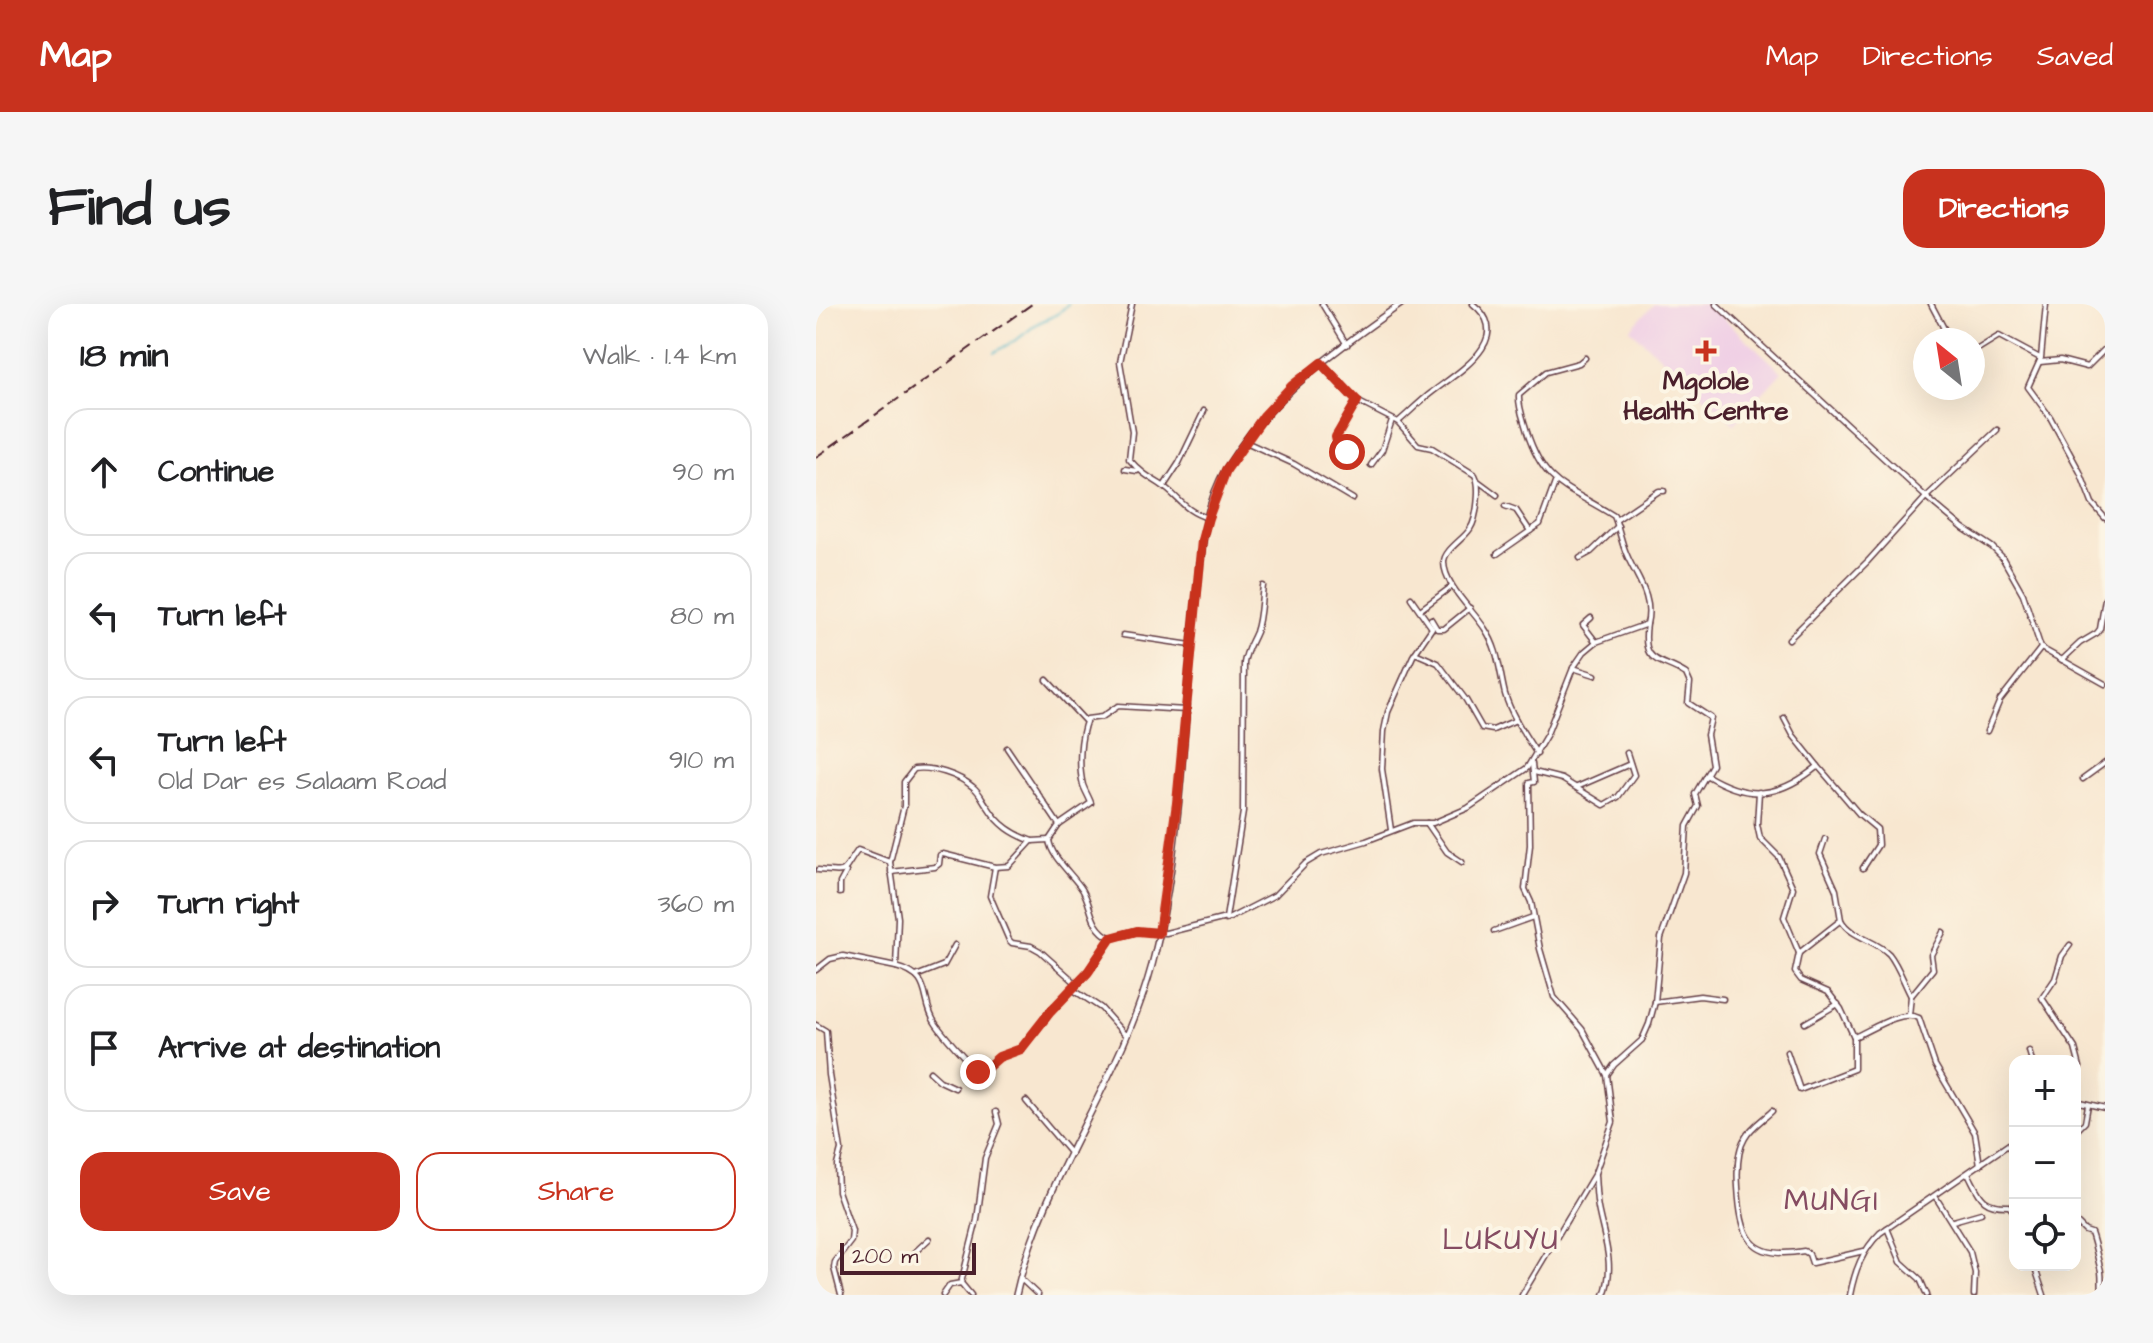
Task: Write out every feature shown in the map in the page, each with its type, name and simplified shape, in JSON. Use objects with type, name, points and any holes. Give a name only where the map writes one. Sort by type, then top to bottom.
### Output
[{"type":"street","points":[[1132,304],[1120,362],[1132,432],[1129,459],[1139,472]]},
{"type":"street","points":[[1322,304],[1347,345]]},
{"type":"street","points":[[1383,304],[1391,311]]},
{"type":"street","points":[[1016,1295],[1055,1184],[1126,1036],[1147,981],[1159,933],[1172,846],[1202,540],[1226,470],[1283,395],[1401,304]]},
{"type":"street","points":[[1398,422],[1468,366],[1482,350],[1487,341],[1486,323],[1482,312],[1473,304]]},
{"type":"street","points":[[1716,304],[1926,497],[1992,547],[2002,557],[2023,594],[2041,648],[2105,684]]},
{"type":"street","points":[[1931,304],[1944,328]]},
{"type":"street","points":[[2046,304],[2039,360],[2028,387],[2050,417],[2080,472],[2092,503],[2105,518]]},
{"type":"street","points":[[1985,345],[1999,336],[2039,360],[2060,360],[2087,367],[2105,349]]},
{"type":"street","points":[[1585,358],[1579,363],[1546,372],[1518,398],[1535,455],[1555,483],[1609,513],[1617,523],[1626,553],[1645,590],[1648,605],[1647,650],[1658,663],[1686,674],[1690,683],[1688,703],[1712,719],[1707,735],[1712,761],[1695,794],[1698,806],[1687,826],[1684,873],[1661,938],[1655,1002],[1642,1040],[1607,1075]]},
{"type":"street","points":[[1321,363],[1357,401],[1398,422],[1418,445],[1432,448],[1475,475],[1478,481],[1497,495]]},
{"type":"street","points":[[1347,452],[1336,437],[1357,401]]},
{"type":"street","points":[[1164,486],[1179,463],[1204,411]]},
{"type":"street","points":[[1371,465],[1382,450],[1392,420]]},
{"type":"street","points":[[1789,639],[1868,561],[1926,497],[1997,430]]},
{"type":"street","points":[[1246,442],[1294,464],[1353,499]]},
{"type":"street","points":[[1125,469],[1139,472],[1164,486],[1191,513],[1208,518]]},
{"type":"street","points":[[1478,481],[1472,526],[1445,555],[1444,565],[1451,587],[1487,632],[1498,655],[1505,693],[1516,720],[1537,754]]},
{"type":"street","points":[[1497,554],[1544,517],[1555,483]]},
{"type":"street","points":[[1580,558],[1591,552],[1617,523],[1659,491],[1664,491]]},
{"type":"street","points":[[1505,506],[1516,510],[1530,531]]},
{"type":"street","points":[[1226,918],[1243,812],[1244,663],[1246,650],[1258,624],[1263,586]]},
{"type":"street","points":[[1420,610],[1451,587]]},
{"type":"street","points":[[1391,830],[1382,769],[1384,731],[1388,712],[1415,653],[1431,632],[1429,621],[1411,598]]},
{"type":"street","points":[[2062,660],[2103,629],[2105,599]]},
{"type":"street","points":[[1431,619],[1437,629],[1444,629],[1470,608]]},
{"type":"street","points":[[1591,618],[1583,625],[1596,642]]},
{"type":"street","points":[[816,970],[830,959],[843,956],[896,967],[916,976],[927,993],[934,1022],[978,1072],[982,1072],[1005,1054],[1021,1049],[1077,984],[1111,938],[1137,931],[1177,931],[1226,920],[1275,895],[1306,863],[1321,854],[1413,823],[1433,823],[1468,808],[1532,764],[1555,717],[1573,668],[1584,652],[1596,642],[1647,624]]},
{"type":"street","points":[[1123,635],[1191,645]]},
{"type":"street","points":[[1987,731],[2000,700],[2041,648]]},
{"type":"street","points":[[1415,653],[1438,663],[1486,730],[1504,727],[1516,720]]},
{"type":"street","points":[[1573,668],[1595,675]]},
{"type":"street","points":[[1047,680],[1085,721]]},
{"type":"street","points":[[1049,840],[1059,825],[1091,803],[1083,786],[1081,741],[1085,721],[1089,717],[1105,716],[1118,706],[1187,710]]},
{"type":"street","points":[[1784,718],[1793,735],[1818,766],[1859,814],[1877,829],[1878,845],[1863,868]]},
{"type":"street","points":[[1007,748],[1059,825]]},
{"type":"street","points":[[1533,772],[1553,776],[1577,787],[1601,805],[1612,801],[1634,775],[1627,753]]},
{"type":"street","points":[[2083,779],[2105,763]]},
{"type":"street","points":[[1522,1295],[1595,1173],[1613,1122],[1607,1075],[1582,1029],[1554,997],[1531,902],[1525,889],[1530,845],[1529,783],[1534,782],[1532,764]]},
{"type":"street","points":[[1577,787],[1630,764]]},
{"type":"street","points":[[1706,775],[1734,789],[1759,792],[1794,785],[1818,766]]},
{"type":"street","points":[[896,967],[898,918],[890,862],[904,806],[904,782],[914,769],[938,771],[971,785],[1000,824],[1015,835],[1032,841],[1049,840]]},
{"type":"street","points":[[1759,792],[1757,824],[1760,838],[1779,857],[1793,888],[1785,923],[1799,953]]},
{"type":"street","points":[[1427,823],[1447,852],[1462,862]]},
{"type":"street","points":[[1825,839],[1820,854],[1836,890],[1841,920],[1846,928],[1888,953],[1911,996]]},
{"type":"street","points":[[1049,840],[1053,853],[1088,899],[1093,920],[1100,931],[1111,938]]},
{"type":"street","points":[[891,872],[935,867],[943,854],[995,867],[1009,866],[1032,841]]},
{"type":"street","points":[[840,893],[840,883],[858,850],[890,862]]},
{"type":"street","points":[[995,867],[990,896],[1009,940],[1040,951],[1077,984]]},
{"type":"street","points":[[818,870],[839,872],[847,869]]},
{"type":"street","points":[[1494,931],[1533,917]]},
{"type":"street","points":[[1787,1052],[1799,1088],[1803,1090],[1854,1069],[1854,1037],[1838,1004],[1828,992],[1796,976],[1795,963],[1799,953],[1841,920]]},
{"type":"street","points":[[1909,1015],[1911,996],[1933,969],[1931,955],[1943,932]]},
{"type":"street","points":[[916,976],[944,965],[955,945]]},
{"type":"street","points":[[2070,945],[2062,956],[2055,979],[2042,998],[2077,1055]]},
{"type":"street","points":[[1072,989],[1101,1008],[1126,1036]]},
{"type":"street","points":[[1655,1002],[1700,996],[1723,999]]},
{"type":"street","points":[[1805,1023],[1838,1004]]},
{"type":"street","points":[[1854,1037],[1909,1015],[1914,1015],[1921,1022],[1935,1065],[1972,1128],[1979,1146],[1980,1165]]},
{"type":"street","points":[[816,1025],[826,1031],[829,1075],[841,1150],[837,1165],[838,1191],[852,1231],[851,1241],[835,1262],[841,1295]]},
{"type":"street","points":[[2029,1051],[2030,1055]]},
{"type":"street","points":[[930,1072],[955,1088]]},
{"type":"street","points":[[1026,1101],[1071,1154]]},
{"type":"street","points":[[2081,1103],[2105,1108]]},
{"type":"street","points":[[2080,1127],[2085,1122],[2088,1105]]},
{"type":"street","points":[[1772,1111],[1748,1133],[1740,1151],[1740,1214],[1747,1236],[1753,1244],[1769,1253],[1804,1251],[1812,1263],[1864,1251]]},
{"type":"street","points":[[961,1283],[977,1220],[985,1158],[999,1124],[996,1112]]},
{"type":"street","points":[[1850,1295],[1864,1251],[1887,1228],[2009,1144]]},
{"type":"street","points":[[1595,1173],[1598,1211],[1610,1270],[1604,1295]]},
{"type":"street","points":[[1968,1173],[1984,1202],[1992,1206],[2009,1206]]},
{"type":"street","points":[[1935,1196],[1970,1252],[1974,1263],[1974,1295]]},
{"type":"street","points":[[1953,1221],[1981,1213]]},
{"type":"street","points":[[2081,1227],[2091,1233],[2102,1269],[2100,1286],[2103,1295]]},
{"type":"street","points":[[1887,1228],[1901,1262],[1920,1279],[1927,1295]]},
{"type":"street","points":[[915,1252],[929,1239]]},
{"type":"street","points":[[2036,1271],[2044,1295]]},
{"type":"street","points":[[1020,1277],[1038,1295]]},
{"type":"street","points":[[943,1295],[950,1285],[961,1283]]},
{"type":"street","points":[[961,1283],[971,1295]]},
{"type":"shaded area","name":"Mgolole Health Centre","points":[[1654,304],[1708,304],[1782,372],[1734,424],[1630,329]]},
{"type":"waterway","points":[[995,352],[1038,323],[1058,314],[1068,304]]},
{"type":"railway","points":[[816,457],[1032,304]]},
{"type":"place","name":"Mgolole Health Centre","points":[[1706,351]]},
{"type":"district","name":"MUNGI","points":[[1832,1201]]},
{"type":"district","name":"LUKUYU","points":[[1501,1240]]},
{"type":"route","points":[[978,1072],[999,1057],[1021,1049],[1050,1012],[1088,972],[1111,938],[1145,930],[1159,933],[1177,803],[1202,540],[1226,470],[1264,416],[1300,378],[1321,363],[1357,401],[1336,437],[1347,452]]}]
